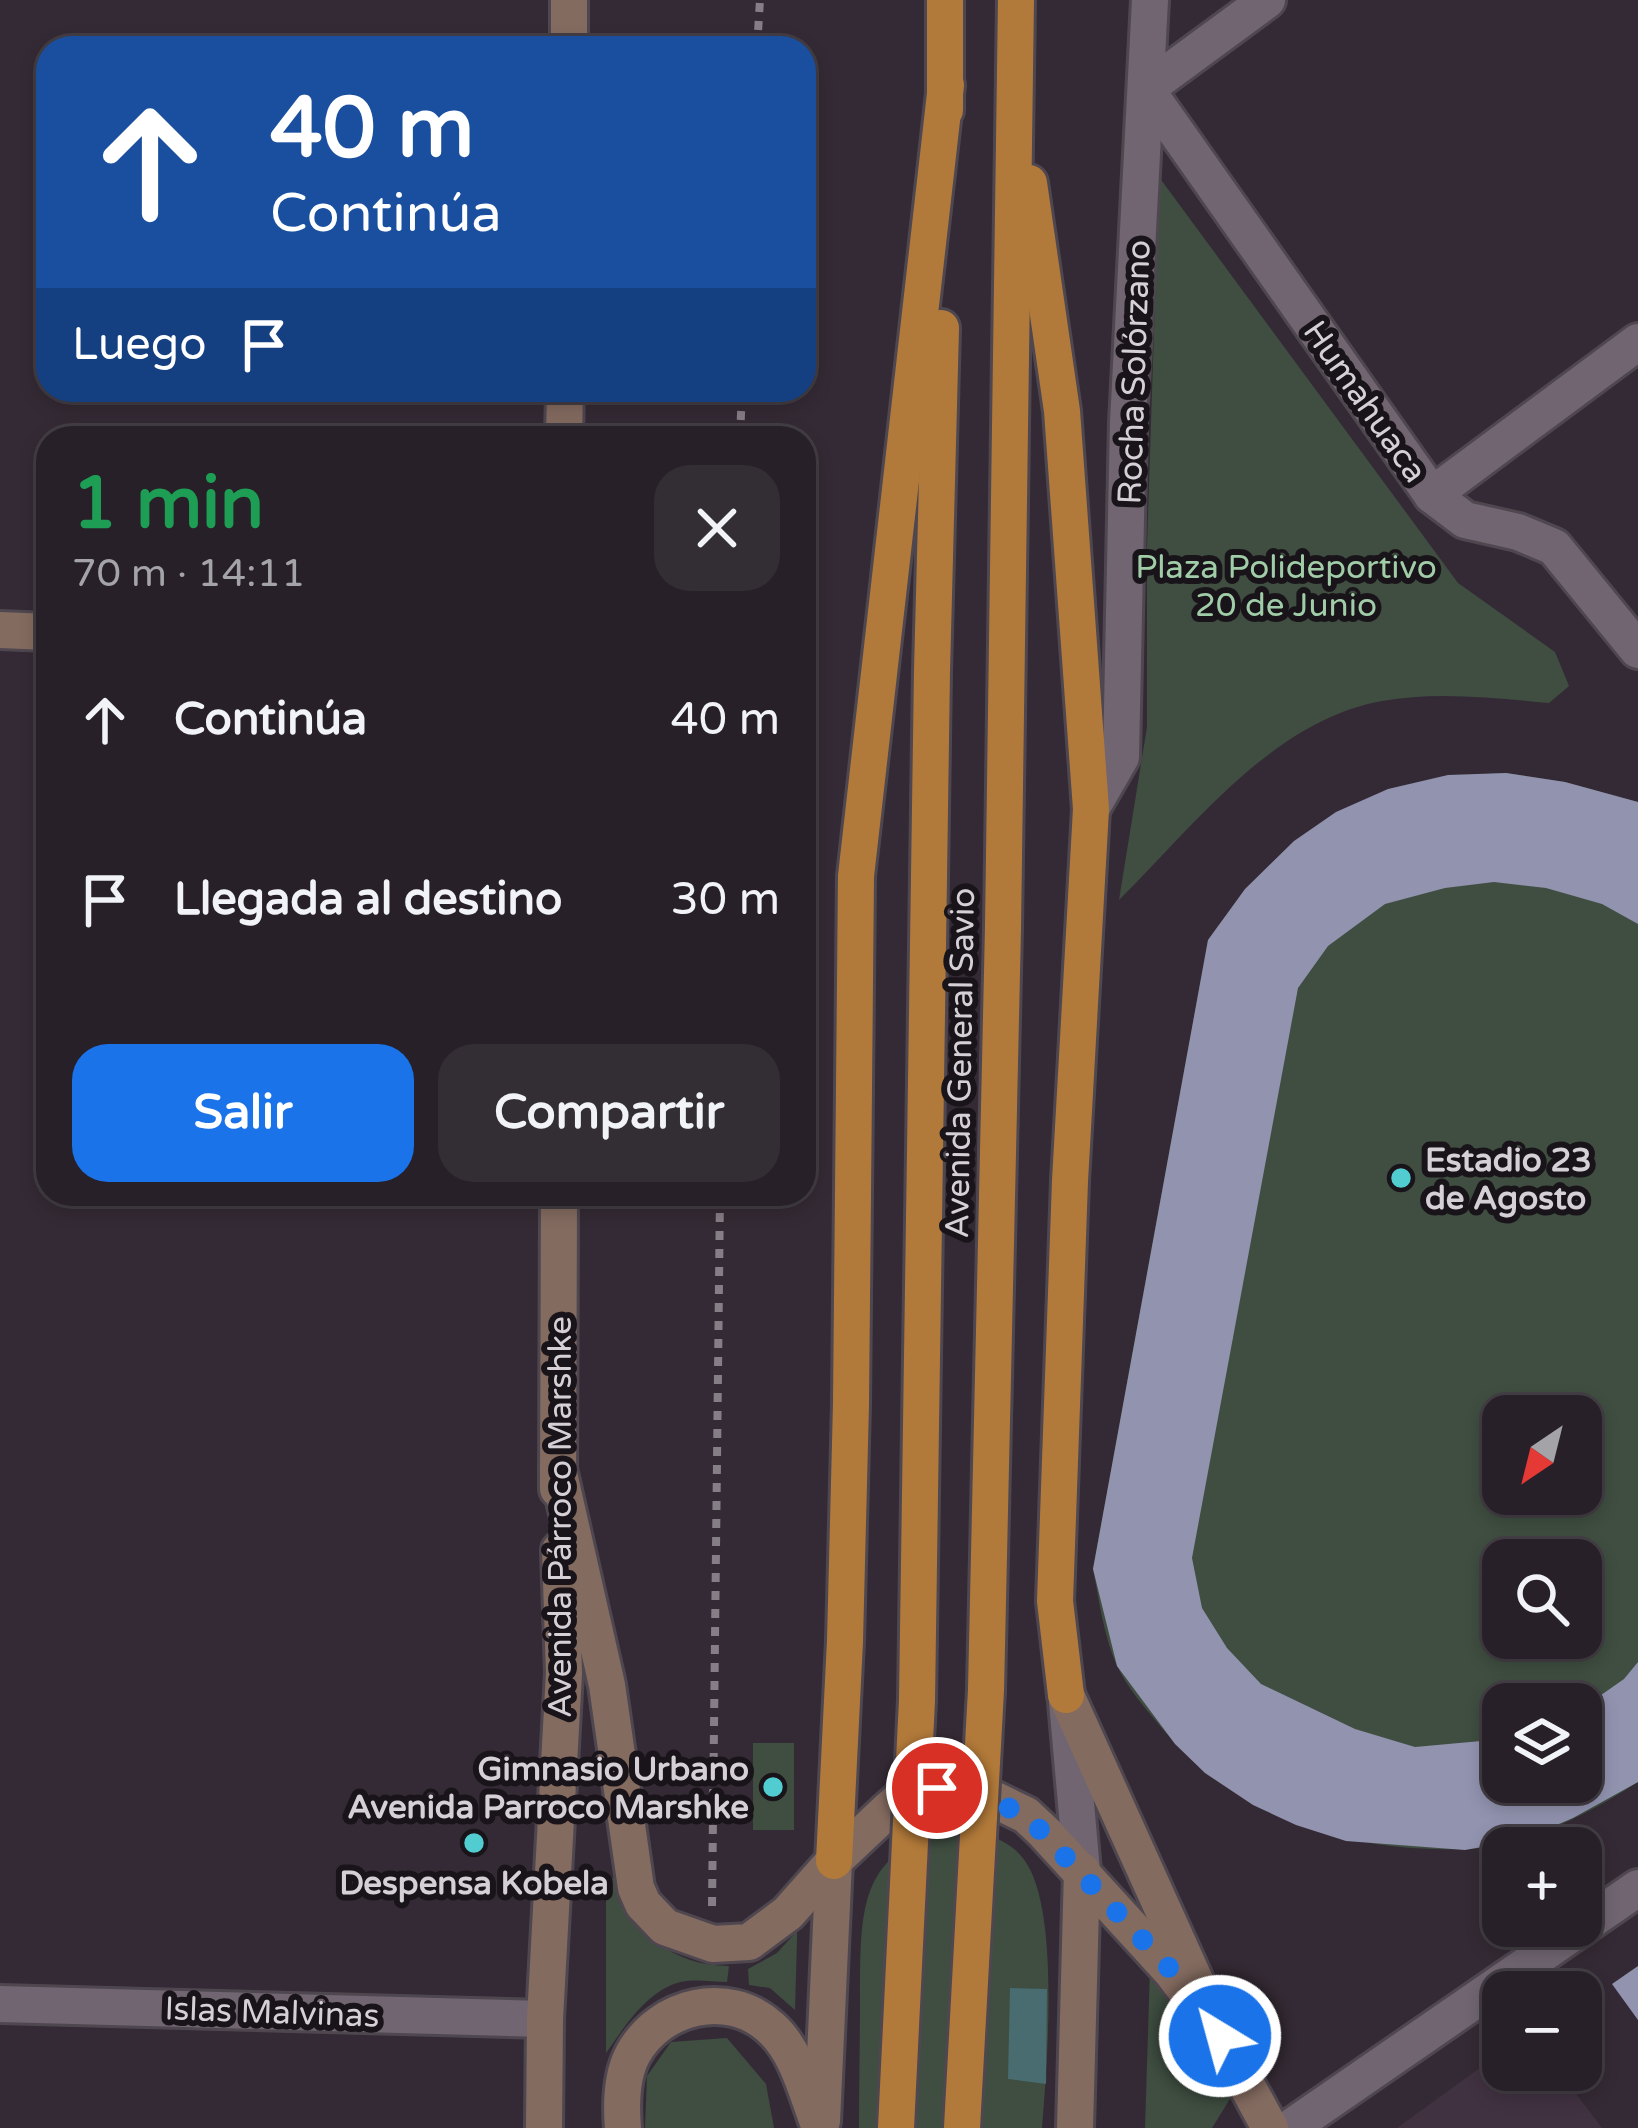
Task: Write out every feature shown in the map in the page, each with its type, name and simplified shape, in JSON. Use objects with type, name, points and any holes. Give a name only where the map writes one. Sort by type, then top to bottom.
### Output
[{"type":"highway","name":"Avenida General Savio","points":[[896,2128],[917,1700],[945,0]]},
{"type":"highway","name":"Avenida General Savio","points":[[962,2128],[986,1690],[1016,0]]},
{"type":"highway","points":[[1013,73],[1062,411],[1091,809],[1070,1181],[1055,1601],[1066,1695]]},
{"type":"highway","points":[[834,1861],[849,1499],[856,876],[946,85]]},
{"type":"main road","points":[[568,36],[569,0]]},
{"type":"main road","points":[[0,630],[36,632]]},
{"type":"main road","name":"Avenida Párroco Marshke","points":[[544,2128],[544,2019],[564,1673],[558,1469],[559,1206]]},
{"type":"main road","points":[[558,1469],[607,1685],[627,1840],[643,1904],[654,1918],[675,1933],[713,1944],[748,1942],[788,1913],[834,1861],[904,1796],[922,1789],[951,1788],[991,1798],[1026,1815],[1171,1970],[1220,2036]]},
{"type":"main road","points":[[1066,1695],[1220,2036],[1270,2128]]},
{"type":"main road","points":[[821,2128],[834,1861]]},
{"type":"main road","points":[[1075,2128],[1082,1871]]},
{"type":"main road","points":[[623,2128],[625,2077],[633,2054],[666,2018],[710,2006],[743,2010],[786,2044],[821,2128]]},
{"type":"street","name":"Rocha Solórzano","points":[[1091,809],[1121,757],[1128,423],[1150,0]]},
{"type":"street","points":[[1146,89],[1267,0]]},
{"type":"street","name":"Humahuaca","points":[[1146,89],[1432,495],[1465,520],[1518,532],[1554,548],[1638,650]]},
{"type":"street","points":[[1432,495],[1638,342]]},
{"type":"street","points":[[1066,1695],[1082,1871]]},
{"type":"street","points":[[1290,2128],[1638,1888]]},
{"type":"street","name":"Islas Malvinas","points":[[0,2003],[544,2019]]},
{"type":"path","points":[[758,36],[760,0]]},
{"type":"path","points":[[712,1908],[720,1206]]},
{"type":"shaded area","points":[[1010,1988],[1047,1989],[1046,2084],[1008,2079]]},
{"type":"shaded area","points":[[1482,2066],[1482,2091],[1574,2091],[1602,2128],[1397,2128]]},
{"type":"green space","name":"Plaza Polideportivo 20 de Junio","points":[[1159,177],[1458,583],[1555,652],[1569,686],[1549,703],[1424,696],[1342,712],[1305,730],[1237,780],[1119,900],[1147,727],[1147,547]]},
{"type":"green space","name":"Estadio 23 de Agosto","points":[[1506,773],[1565,782],[1638,802],[1638,1782],[1602,1803],[1602,1683],[1482,1683],[1482,1803],[1601,1803],[1555,1827],[1482,1827],[1482,1847],[1393,1846],[1318,1831],[1249,1801],[1217,1780],[1160,1726],[1121,1674],[1105,1631],[1093,1569],[1208,940],[1269,866],[1301,838],[1334,815],[1410,785]]},
{"type":"green space","name":"Gimnasio Urbano Avenida Parroco Marshke","points":[[753,1743],[794,1743],[794,1830],[753,1830]]},
{"type":"green space","points":[[960,1828],[1012,1847],[1036,1884],[1049,1990],[1042,2128],[859,2128],[862,1936],[872,1887],[883,1867],[901,1851]]},
{"type":"green space","points":[[615,1878],[632,1914],[657,1942],[690,1960],[729,1966],[727,1982],[683,1982],[655,1995],[606,2053],[606,1879]]},
{"type":"green space","points":[[797,1931],[795,2010],[770,1988],[749,1985],[748,1969],[777,1953]]},
{"type":"green space","points":[[1150,1969],[1233,2094],[1212,2128],[1145,2128]]},
{"type":"green space","points":[[727,2038],[766,2084],[774,2128],[645,2128],[647,2076],[671,2042]]},
{"type":"building","points":[[1506,773],[1565,782],[1638,802],[1638,924],[1602,904],[1546,888],[1494,882],[1445,888],[1385,904],[1328,946],[1298,988],[1192,1558],[1202,1608],[1227,1648],[1261,1684],[1355,1729],[1415,1747],[1482,1741],[1482,1803],[1600,1803],[1552,1827],[1482,1827],[1482,1847],[1465,1850],[1346,1841],[1253,1805],[1205,1773],[1175,1744],[1117,1666],[1093,1569],[1208,940],[1245,889],[1294,841],[1336,812],[1388,789],[1448,775]]},
{"type":"building","points":[[1638,1662],[1638,1782],[1602,1802],[1602,1694]]},
{"type":"building","points":[[1638,1966],[1638,2020],[1612,1984]]},
{"type":"place","name":"Estadio 23 de Agosto","points":[[1401,1178]]},
{"type":"place","name":"Gimnasio Urbano Avenida Parroco Marshke","points":[[773,1787]]},
{"type":"place","name":"Despensa Kobela","points":[[474,1843]]},
{"type":"route","points":[[937,1788],[991,1798],[1026,1815],[1171,1970],[1220,2036]]}]
